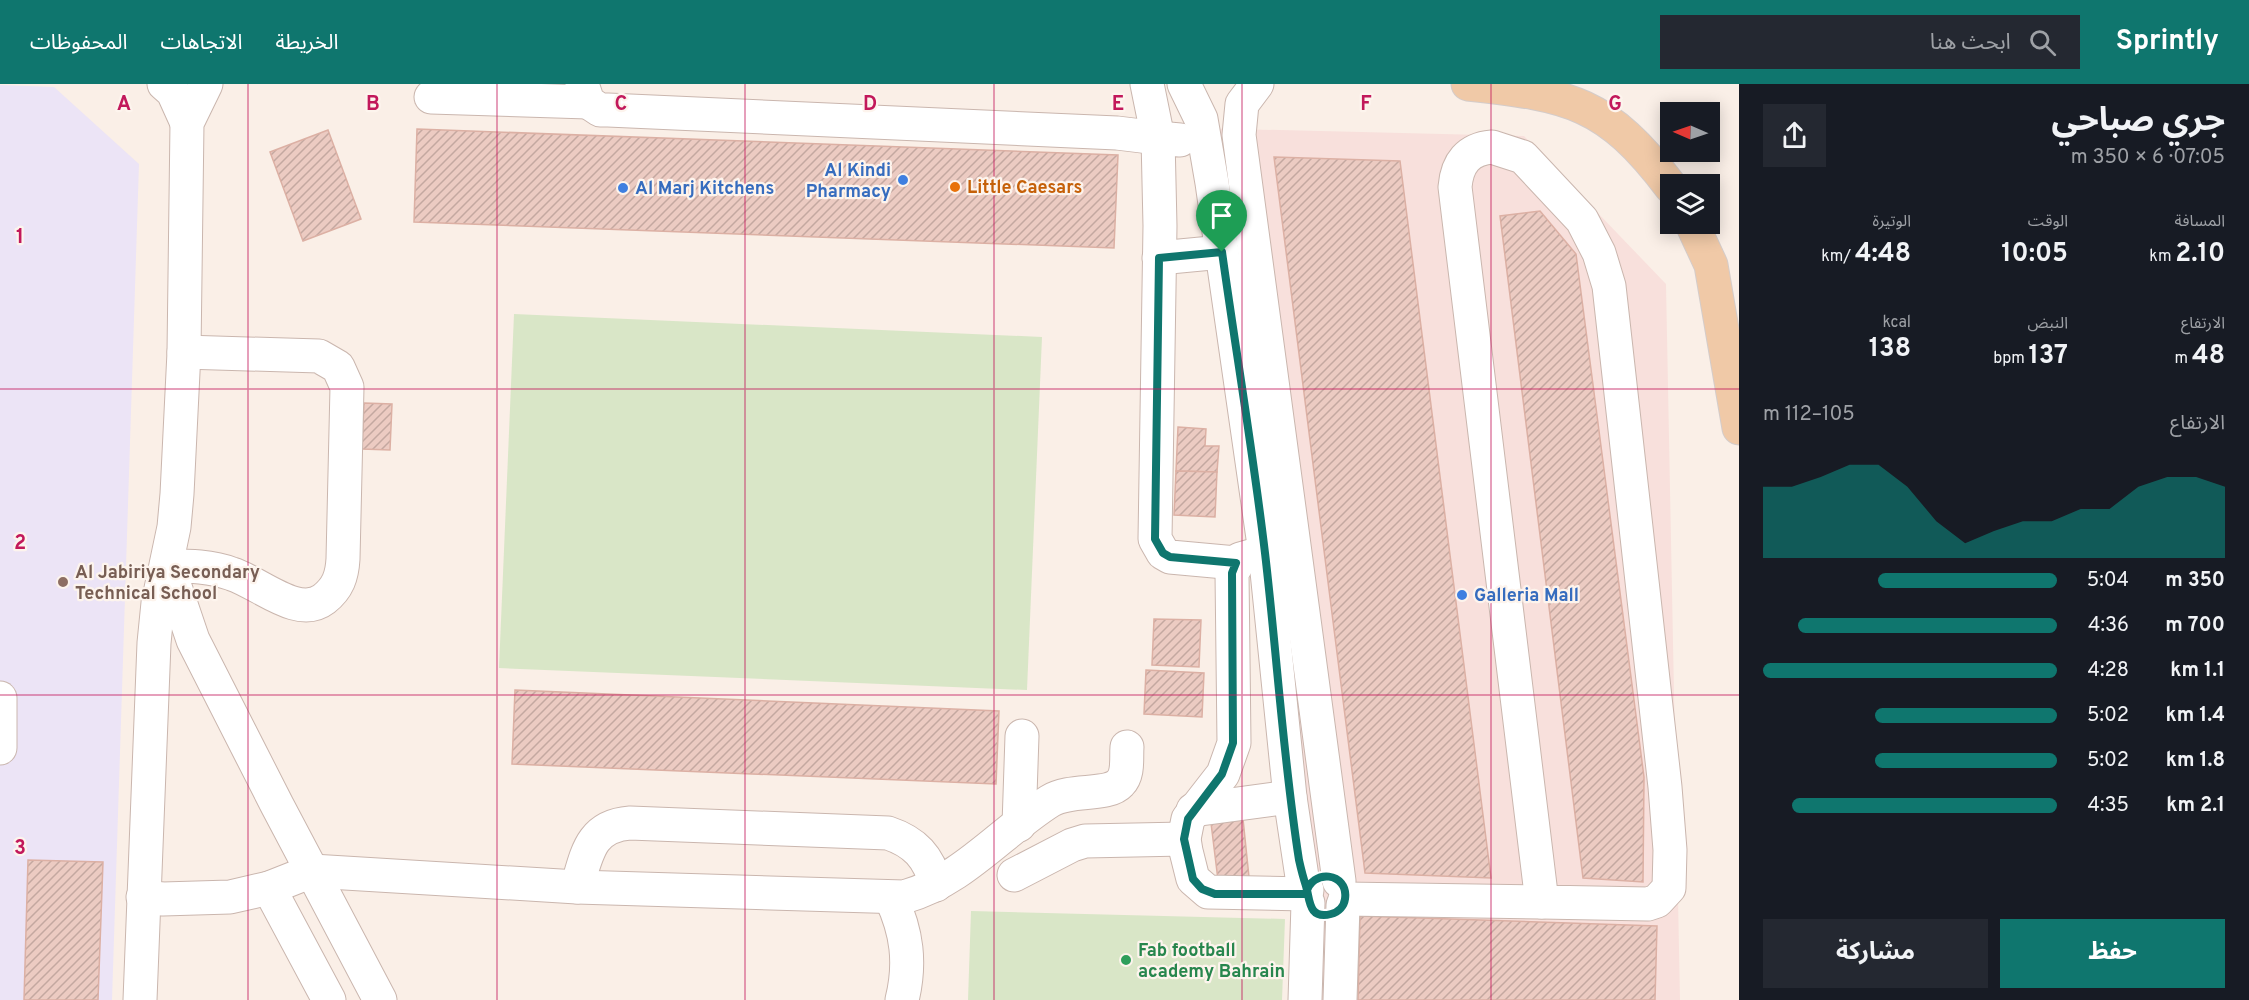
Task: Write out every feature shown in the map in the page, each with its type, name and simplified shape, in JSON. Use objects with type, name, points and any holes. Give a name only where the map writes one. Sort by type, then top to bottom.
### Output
[{"type":"main road","points":[[1468,84],[1556,96],[1587,108],[1616,125],[1646,153],[1661,174]]},
{"type":"main road","points":[[1697,234],[1711,265],[1739,429]]},
{"type":"lane","points":[[140,1000],[152,680],[158,603],[168,566],[177,494],[184,352],[187,123],[173,92],[164,84]]},
{"type":"lane","points":[[187,123],[206,84]]},
{"type":"lane","points":[[1147,84],[1158,138],[1159,258],[1155,539],[1163,553],[1170,557],[1250,557]]},
{"type":"lane","points":[[1184,84],[1194,100],[1205,139],[1222,252],[1250,557],[1307,896],[1305,1000]]},
{"type":"lane","points":[[1257,84],[1242,104],[1239,135],[1343,895],[1340,1000]]},
{"type":"lane","points":[[431,97],[585,93],[600,110],[608,111],[1117,133],[1158,138],[1205,139],[1239,135]]},
{"type":"lane","points":[[1307,896],[1315,879],[1321,876],[1327,876],[1343,895],[1542,902],[1648,904],[1657,901],[1670,884],[1670,850],[1664,776],[1605,269],[1582,220],[1523,157],[1492,147],[1473,151],[1466,157],[1459,166],[1455,187],[1542,902]]},
{"type":"lane","points":[[1159,258],[1222,252]]},
{"type":"lane","points":[[168,566],[198,567],[228,572],[261,586],[285,602],[302,606],[319,603],[333,592],[342,577],[344,559],[347,387],[338,367],[319,356],[184,352]]},
{"type":"lane","points":[[1250,557],[1232,573],[1233,743],[1222,774],[1189,825],[1193,879],[1208,892],[1307,896]]},
{"type":"lane","points":[[168,566],[193,640],[380,1000]]},
{"type":"lane","points":[[152,680],[181,673],[211,675]]},
{"type":"lane","points":[[0,698],[0,748]]},
{"type":"lane","points":[[1019,825],[1022,736]]},
{"type":"lane","points":[[143,897],[210,899],[270,888],[312,871],[577,887],[891,898],[916,893],[936,885],[975,860],[1061,795],[1081,790],[1111,789],[1120,783],[1126,771],[1127,747]]},
{"type":"lane","points":[[1014,875],[1072,845],[1085,841],[1189,825],[1290,797]]},
{"type":"lane","points":[[577,887],[589,849],[596,837],[607,828],[630,823],[888,833],[915,845],[928,863],[936,885]]},
{"type":"lane","points":[[270,888],[329,1000]]},
{"type":"lane","points":[[891,898],[904,933],[908,952],[902,1000]]},
{"type":"shaded area","name":"Al Jabiriya Secondary Technical School","points":[[0,85],[54,87],[139,164],[112,1000],[0,1000]]},
{"type":"shaded area","name":"Galleria Mall","points":[[1193,128],[1524,136],[1666,284],[1680,1000],[1288,1000],[1292,905]]},
{"type":"green space","points":[[514,314],[1042,337],[1027,690],[499,668]]},
{"type":"green space","name":"Fab football academy Bahrain","points":[[971,911],[1285,919],[1282,1000],[968,1000]]},
{"type":"building","points":[[417,129],[1118,155],[1114,248],[414,222]]},
{"type":"building","points":[[328,130],[361,219],[303,241],[270,152]]},
{"type":"building","points":[[1274,157],[1400,161],[1491,878],[1365,873]]},
{"type":"building","points":[[1540,211],[1576,254],[1644,777],[1643,882],[1583,878],[1500,216]]},
{"type":"building","points":[[364,403],[392,404],[390,450],[362,449]]},
{"type":"building","points":[[1178,427],[1206,429],[1205,446],[1219,446],[1217,472],[1176,471]]},
{"type":"building","points":[[1176,471],[1217,472],[1215,517],[1174,515]]},
{"type":"building","points":[[1154,619],[1201,620],[1199,667],[1152,665]]},
{"type":"building","points":[[1146,670],[1204,673],[1202,717],[1144,714]]},
{"type":"building","points":[[515,690],[999,711],[996,784],[512,764]]},
{"type":"building","points":[[1243,819],[1249,877],[1218,880],[1211,823]]},
{"type":"building","points":[[28,860],[103,862],[98,1000],[24,1000]]},
{"type":"building","points":[[1360,916],[1657,926],[1655,1000],[1358,1000]]},
{"type":"place","name":"Al Kindi Pharmacy","points":[[903,180]]},
{"type":"place","name":"Little Caesars","points":[[955,187]]},
{"type":"place","name":"Al Marj Kitchens","points":[[623,188]]},
{"type":"place","name":"Al Jabiriya Secondary Technical School","points":[[63,582]]},
{"type":"place","name":"Galleria Mall","points":[[1462,595]]},
{"type":"place","name":"Fab football academy Bahrain","points":[[1126,960]]},
{"type":"route","points":[[1222,252],[1159,258],[1155,539],[1163,553],[1170,557],[1236,563],[1232,573],[1233,743],[1222,774],[1213,789],[1193,810],[1188,819],[1184,839],[1193,879],[1202,889],[1215,894],[1306,894],[1307,890],[1310,884],[1315,879],[1321,876],[1334,877],[1343,885],[1346,894],[1344,905],[1334,914],[1328,915],[1322,915],[1311,909],[1307,899],[1307,890],[1302,877],[1290,797],[1265,552],[1222,252]]}]
